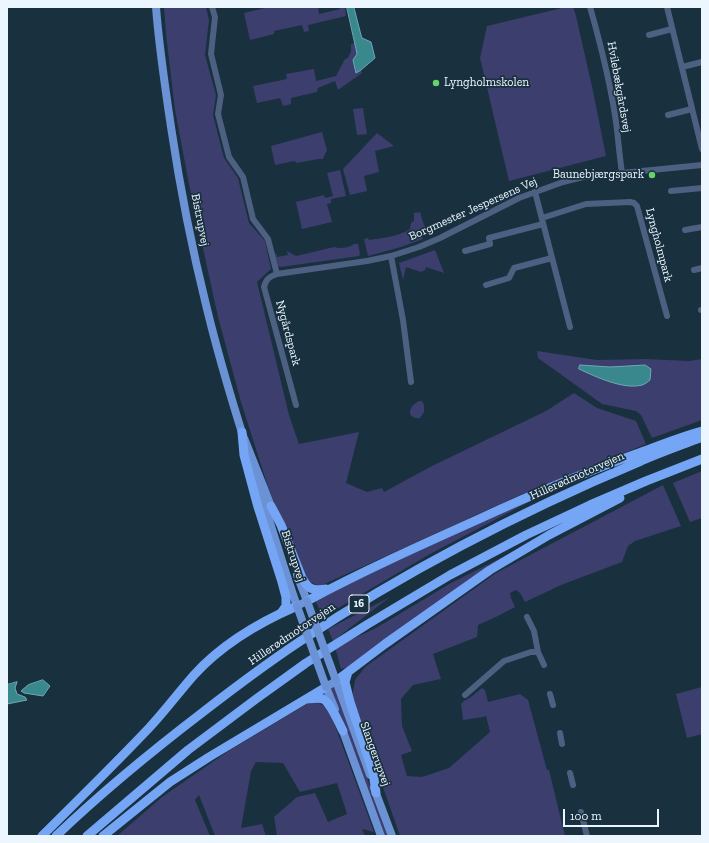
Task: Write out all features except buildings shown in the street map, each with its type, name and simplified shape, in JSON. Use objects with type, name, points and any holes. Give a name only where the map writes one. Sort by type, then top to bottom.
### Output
[{"type":"highway","points":[[307,601],[384,562],[533,495],[596,468],[684,436],[702,431]]},
{"type":"highway","points":[[242,432],[244,455],[258,507],[286,597],[286,606],[281,613]]},
{"type":"highway","name":"Hillerødmotorvejen","points":[[56,836],[122,777],[174,734],[246,679],[299,642],[357,605],[440,557],[515,517],[643,460],[702,437]]},
{"type":"highway","name":"16","points":[[87,836],[194,745],[306,663],[368,624],[450,575],[526,535],[590,505],[702,459]]},
{"type":"highway","points":[[336,681],[490,570],[549,535],[616,500],[646,481]]},
{"type":"highway","points":[[272,506],[302,578],[306,584],[310,589],[316,590],[331,588]]},
{"type":"highway","points":[[42,836],[150,726],[207,662],[238,637],[256,626],[297,606]]},
{"type":"highway","points":[[348,672],[345,682],[373,772],[376,792]]},
{"type":"highway","points":[[103,836],[170,782],[326,687]]},
{"type":"highway","points":[[304,700],[317,698],[326,701],[343,732]]},
{"type":"main road","name":"Bistrupvej","points":[[156,7],[166,95],[177,168],[207,308],[227,384],[280,556],[326,687]]},
{"type":"main road","name":"Bistrupvej","points":[[242,432],[272,506],[336,681]]},
{"type":"main road","points":[[297,606],[307,601]]},
{"type":"main road","points":[[326,687],[336,681]]},
{"type":"main road","name":"Slangerupvej","points":[[336,681],[392,836]]},
{"type":"main road","name":"Slangerupvej","points":[[326,687],[381,836]]},
{"type":"street","points":[[212,7],[215,17],[211,54],[221,95],[218,114],[229,157],[243,177],[254,218],[268,239],[277,274]]},
{"type":"street","name":"Hvilebækgårdsvej","points":[[590,7],[607,71],[615,116],[622,172]]},
{"type":"street","points":[[669,8],[672,29],[692,109],[699,124],[702,148]]},
{"type":"street","points":[[649,35],[672,29]]},
{"type":"street","points":[[682,67],[702,62]]},
{"type":"street","points":[[668,115],[692,109]]},
{"type":"street","name":"Borgmester Jespersens Vej","points":[[277,274],[367,261],[391,256],[419,247],[440,238],[518,198],[563,182],[622,172],[702,165]]},
{"type":"street","points":[[671,191],[702,188]]},
{"type":"street","points":[[535,192],[570,327]]},
{"type":"street","name":"Lyngholmpark","points":[[542,221],[586,204],[634,202],[637,206],[667,316]]},
{"type":"street","points":[[465,251],[490,244],[489,238],[542,221]]},
{"type":"street","points":[[685,230],[702,227]]},
{"type":"street","points":[[391,256],[411,382]]},
{"type":"street","points":[[486,285],[509,278],[514,268],[552,258]]},
{"type":"street","points":[[694,270],[702,268]]},
{"type":"street","name":"Nygårdspark","points":[[277,274],[270,276],[264,287],[296,405]]},
{"type":"street","points":[[527,617],[534,631],[538,652],[544,665]]},
{"type":"street","points":[[465,695],[504,661],[531,652],[538,652]]},
{"type":"street","points":[[550,694],[553,705]]},
{"type":"street","points":[[560,733],[562,744]]},
{"type":"street","points":[[570,773],[573,785]]},
{"type":"street","points":[[581,812],[587,836]]},
{"type":"shaded area","points":[[164,7],[206,7],[209,20],[205,55],[216,95],[213,115],[224,158],[238,178],[249,223],[265,241],[271,269],[257,282],[289,415],[299,444],[359,432],[346,483],[367,492],[382,488],[384,492],[432,466],[546,411],[574,393],[597,408],[636,421],[646,444],[518,496],[320,586],[307,581],[268,487],[241,402],[218,317],[189,184],[175,110]]},
{"type":"shaded area","points":[[269,7],[318,7],[319,14],[340,9],[340,7],[345,7],[346,16],[308,25],[309,31],[304,32],[302,25],[274,31],[274,34],[250,40],[244,13]]},
{"type":"shaded area","points":[[347,7],[354,7],[362,38],[371,42],[375,58],[356,73],[353,60],[357,54]]},
{"type":"shaded area","points":[[566,7],[573,7],[576,16],[606,156],[509,181],[480,58],[487,26]]},
{"type":"shaded area","points":[[355,43],[357,54],[353,60],[356,72],[361,70],[362,73],[338,90],[335,81],[318,88],[317,92],[291,98],[291,104],[283,106],[280,98],[257,103],[253,86],[287,79],[286,74],[314,69],[316,81],[336,76],[345,59],[348,58],[351,51],[351,44]]},
{"type":"shaded area","points":[[363,108],[367,134],[357,135],[353,109]]},
{"type":"shaded area","points":[[322,132],[327,150],[323,159],[297,163],[294,161],[275,165],[271,146]]},
{"type":"shaded area","points":[[377,133],[394,146],[375,151],[379,172],[364,176],[367,191],[350,195],[343,169]]},
{"type":"shaded area","points":[[340,170],[346,196],[331,199],[331,203],[327,204],[332,222],[302,229],[296,202],[324,195],[325,198],[333,196],[327,173]]},
{"type":"shaded area","points":[[420,212],[427,231],[422,235],[423,239],[368,256],[364,239],[368,238],[369,240],[385,238],[405,232],[410,229],[411,223],[414,221],[414,213]]},
{"type":"shaded area","points":[[358,244],[359,256],[281,267],[278,266],[275,254],[276,253],[277,257],[288,255],[287,251],[296,256],[334,247],[347,247]]},
{"type":"shaded area","points":[[435,250],[444,273],[426,267],[425,270],[421,272],[406,267],[403,280],[399,263]]},
{"type":"shaded area","points":[[537,351],[597,360],[645,359],[689,361],[702,359],[702,420],[652,438],[641,415],[636,411],[602,404],[538,358]]},
{"type":"shaded area","points":[[580,365],[610,367],[645,365],[651,369],[650,380],[643,385],[627,386],[602,379],[579,369]]},
{"type":"shaded area","points":[[419,401],[422,401],[424,405],[424,412],[420,418],[416,418],[411,415],[410,410],[412,406]]},
{"type":"shaded area","points":[[702,471],[702,518],[690,522],[673,483]]},
{"type":"shaded area","points":[[663,485],[681,526],[635,541],[628,546],[622,562],[561,585],[525,602],[520,593],[516,590],[510,593],[515,607],[478,625],[477,637],[433,654],[441,679],[413,685],[401,699],[402,726],[412,751],[401,755],[407,776],[422,777],[449,768],[490,732],[486,716],[463,720],[461,704],[464,701],[482,688],[485,690],[488,702],[520,694],[528,700],[547,770],[549,770],[565,836],[400,836],[352,698],[355,680],[365,667],[496,573]]},
{"type":"shaded area","points":[[546,493],[430,554],[323,617],[315,600],[434,543]]},
{"type":"shaded area","points":[[513,552],[349,667],[341,669],[335,647],[376,628],[451,583]]},
{"type":"shaded area","points":[[390,597],[333,641],[328,629]]},
{"type":"shaded area","points":[[43,680],[50,686],[43,696],[24,693],[21,691],[28,685]]},
{"type":"shaded area","points":[[17,682],[15,688],[17,694],[25,697],[27,700],[7,704],[7,685]]},
{"type":"shaded area","points":[[333,687],[335,688],[388,836],[385,836],[331,691]]},
{"type":"shaded area","points":[[702,687],[702,734],[687,738],[676,694]]},
{"type":"shaded area","points":[[317,702],[329,709],[374,832],[362,829],[365,836],[277,836],[274,817],[297,797],[315,793],[328,822],[347,814],[337,783],[300,792],[283,763],[256,762],[251,771],[241,828],[262,824],[266,836],[215,836],[199,795],[195,800],[210,836],[117,836],[162,797],[230,750],[307,704]]},
{"type":"place","name":"Lyngholmskolen","points":[[436,83]]},
{"type":"place","name":"Baunebjærgspark","points":[[652,175]]}]
